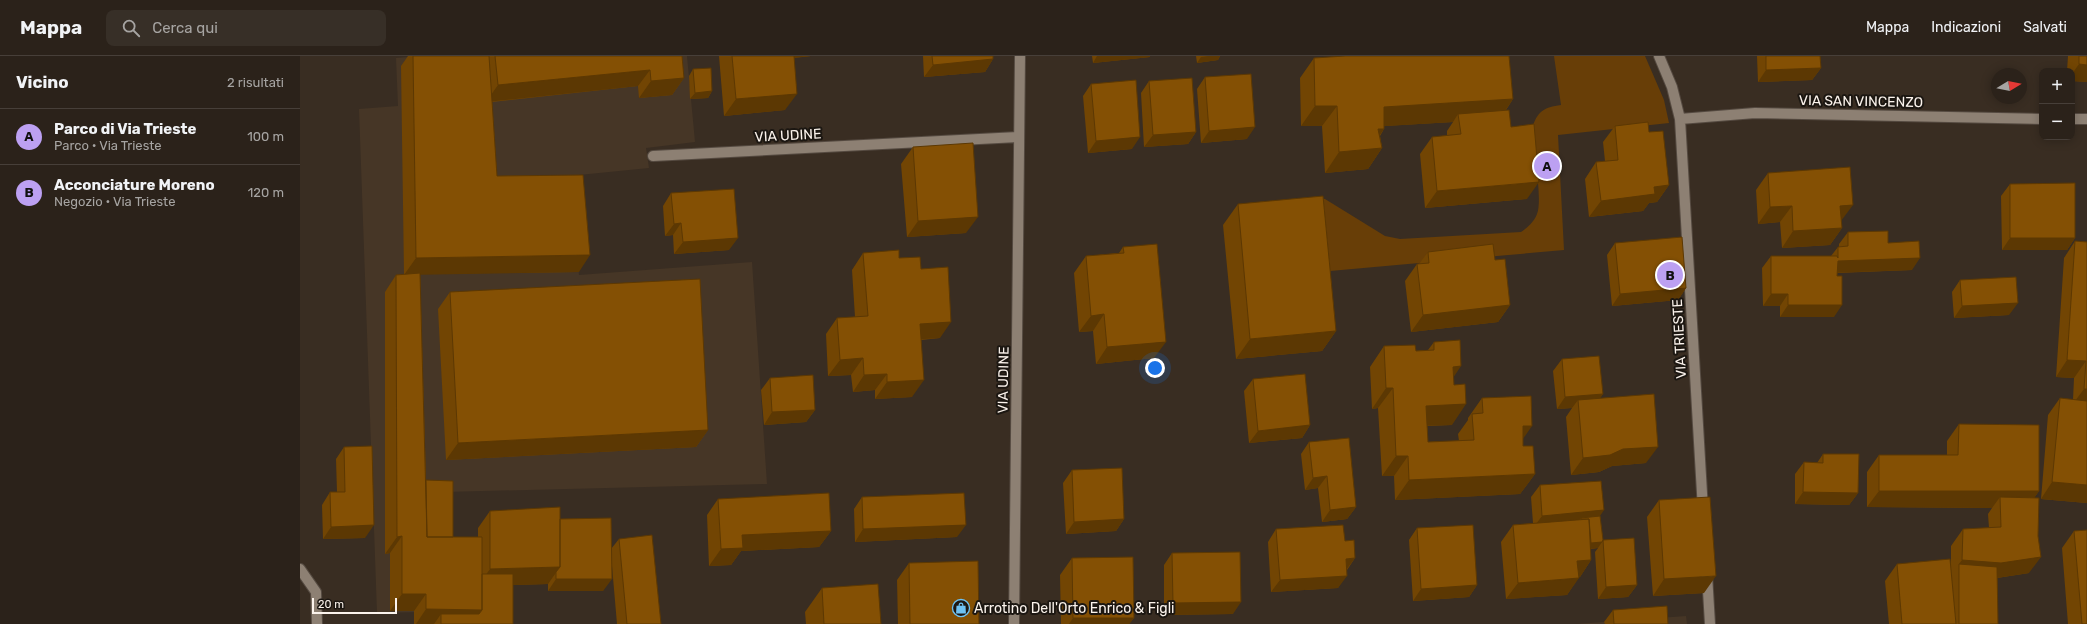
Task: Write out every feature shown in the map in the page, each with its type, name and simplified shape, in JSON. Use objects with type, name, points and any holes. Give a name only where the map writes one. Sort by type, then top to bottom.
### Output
[{"type":"street","name":"VIA UDINE","points":[[1014,624],[1020,56]]},
{"type":"street","name":"VIA TRIESTE","points":[[1659,56],[1672,87],[1680,119],[1704,523]]},
{"type":"street","name":"VIA SAN VINCENZO","points":[[1680,119],[1755,113],[2039,119]]},
{"type":"street","points":[[2075,119],[2087,119]]},
{"type":"street","name":"VIA UDINE","points":[[653,156],[1019,137]]},
{"type":"street","points":[[1707,563],[1710,624]]},
{"type":"street","points":[[300,569],[316,592],[317,624]]},
{"type":"shaded area","points":[[421,56],[687,56],[695,142],[646,148],[649,168],[569,176],[579,275],[752,262],[767,484],[444,492],[467,611],[377,613],[359,109],[398,106],[396,58]]},
{"type":"shaded area","points":[[1554,56],[1645,56],[1664,100],[1669,123],[1558,135],[1564,250],[1330,271],[1300,200],[1313,197],[1325,199],[1385,236],[1400,239],[1521,232],[1528,226],[1536,217],[1539,207],[1532,130],[1538,115],[1545,109],[1561,105]]},
{"type":"shaded area","points":[[1686,616],[1687,624],[1576,624]]},
{"type":"building","points":[[413,56],[489,56],[497,176],[583,175],[590,255],[416,258]]},
{"type":"building","points":[[495,56],[682,56],[684,78],[651,81],[650,70],[498,85]]},
{"type":"building","points":[[732,56],[794,56],[797,94],[736,99]]},
{"type":"building","points":[[932,56],[993,56],[993,59],[933,65]]},
{"type":"building","points":[[1345,56],[1509,56],[1513,99],[1384,107],[1384,129],[1378,129],[1382,148],[1339,152],[1337,106],[1315,106],[1314,58]]},
{"type":"building","points":[[1766,56],[1820,56],[1821,68],[1766,70]]},
{"type":"building","points":[[2079,56],[2087,56],[2087,65],[2079,64]]},
{"type":"building","points":[[711,68],[712,91],[695,93],[693,69]]},
{"type":"building","points":[[1251,74],[1255,127],[1209,131],[1205,77]]},
{"type":"building","points":[[1192,78],[1196,132],[1153,135],[1149,81]]},
{"type":"building","points":[[1136,80],[1140,137],[1096,141],[1091,84]]},
{"type":"building","points":[[1509,110],[1511,127],[1534,124],[1539,182],[1437,191],[1432,137],[1461,134],[1458,114]]},
{"type":"building","points":[[1648,122],[1649,132],[1663,131],[1669,185],[1654,187],[1655,194],[1601,201],[1596,162],[1618,160],[1615,126]]},
{"type":"building","points":[[973,143],[978,217],[918,221],[913,147]]},
{"type":"building","points":[[1850,167],[1853,205],[1840,206],[1842,228],[1793,231],[1792,206],[1770,207],[1768,173]]},
{"type":"building","points":[[2075,183],[2075,238],[2010,238],[2010,184]]},
{"type":"building","points":[[734,189],[738,238],[683,242],[681,223],[674,224],[671,193]]},
{"type":"building","points":[[1323,196],[1336,331],[1250,339],[1238,204]]},
{"type":"building","points":[[1888,231],[1888,243],[1919,241],[1920,258],[1838,261],[1837,276],[1842,276],[1842,305],[1788,305],[1788,294],[1771,294],[1771,256],[1837,256],[1838,258],[1838,247],[1848,246],[1848,232]]},
{"type":"building","points":[[1682,237],[1686,288],[1620,294],[1615,243]]},
{"type":"building","points":[[2075,241],[2087,242],[2087,389],[2084,389],[2086,361],[2067,360]]},
{"type":"building","points":[[1157,244],[1166,342],[1107,347],[1104,314],[1091,316],[1086,256],[1124,253],[1123,247]]},
{"type":"building","points":[[1493,244],[1495,260],[1505,259],[1510,305],[1423,315],[1417,264],[1429,263],[1428,252]]},
{"type":"building","points":[[899,250],[899,258],[920,257],[921,269],[948,267],[951,322],[920,324],[924,380],[887,382],[887,374],[864,375],[863,358],[840,360],[837,318],[868,316],[863,253]]},
{"type":"building","points":[[420,273],[427,537],[482,537],[482,610],[426,609],[426,594],[402,594],[402,536],[397,537],[396,275]]},
{"type":"building","points":[[2016,277],[2018,303],[1962,306],[1960,280]]},
{"type":"building","points":[[700,279],[708,430],[458,443],[450,292]]},
{"type":"building","points":[[1460,340],[1461,366],[1453,367],[1454,385],[1465,384],[1466,404],[1426,406],[1428,442],[1474,440],[1472,414],[1483,413],[1482,398],[1531,396],[1532,426],[1523,426],[1523,446],[1533,446],[1535,474],[1409,480],[1408,456],[1396,456],[1393,388],[1386,388],[1384,346],[1415,345],[1416,351],[1434,350],[1434,342]]},
{"type":"building","points":[[1599,356],[1603,394],[1565,397],[1562,359]]},
{"type":"building","points":[[1305,374],[1310,425],[1258,431],[1253,379]]},
{"type":"building","points":[[813,375],[815,410],[772,412],[770,378]]},
{"type":"building","points":[[1654,394],[1658,447],[1623,449],[1610,455],[1583,458],[1578,400]]},
{"type":"building","points":[[2060,398],[2087,401],[2087,485],[2052,482]]},
{"type":"building","points":[[1959,424],[2039,425],[2039,491],[1879,491],[1879,455],[1958,455]]},
{"type":"building","points":[[1349,438],[1356,507],[1330,510],[1327,476],[1313,478],[1309,442]]},
{"type":"building","points":[[372,446],[374,525],[331,527],[330,492],[345,492],[344,447]]},
{"type":"building","points":[[1823,454],[1859,454],[1858,493],[1803,492],[1804,462],[1823,463]]},
{"type":"building","points":[[1122,468],[1124,519],[1074,522],[1072,470]]},
{"type":"building","points":[[426,480],[453,481],[453,537],[427,537]]},
{"type":"building","points":[[1601,481],[1604,510],[1542,516],[1540,485]]},
{"type":"building","points":[[829,493],[831,531],[742,535],[743,548],[721,549],[718,499]]},
{"type":"building","points":[[964,493],[966,525],[863,529],[862,497]]},
{"type":"building","points":[[1710,497],[1716,576],[1664,579],[1659,500]]},
{"type":"building","points":[[2000,497],[2039,498],[2038,536],[2041,557],[2001,563],[1962,560],[1963,529],[2001,527]]},
{"type":"building","points":[[560,507],[560,567],[490,569],[490,511]]},
{"type":"building","points":[[1600,516],[1603,540],[1602,542],[1591,543],[1589,519],[1581,518]]},
{"type":"building","points":[[611,518],[612,579],[556,579],[556,572],[560,567],[560,519]]},
{"type":"building","points":[[1589,519],[1591,560],[1577,561],[1579,578],[1518,583],[1513,525]]},
{"type":"building","points":[[1343,525],[1345,541],[1354,540],[1355,558],[1346,559],[1347,576],[1280,580],[1276,529]]},
{"type":"building","points":[[1473,525],[1477,585],[1421,589],[1417,528]]},
{"type":"building","points":[[2087,530],[2087,624],[2082,624],[2074,531]]},
{"type":"building","points":[[652,535],[661,624],[627,624],[619,539]]},
{"type":"building","points":[[1634,538],[1637,585],[1606,587],[1603,540]]},
{"type":"building","points":[[1240,552],[1241,602],[1173,603],[1172,553]]},
{"type":"building","points":[[1133,557],[1134,618],[1073,618],[1072,558]]},
{"type":"building","points":[[1950,559],[1956,624],[1902,624],[1897,564]]},
{"type":"building","points":[[978,561],[979,624],[910,624],[909,563]]},
{"type":"building","points":[[1959,564],[1997,567],[1998,624],[1959,624]]},
{"type":"building","points":[[482,574],[513,574],[513,624],[441,624],[441,614],[479,614],[482,610]]},
{"type":"building","points":[[878,584],[881,624],[824,624],[822,588]]},
{"type":"building","points":[[1667,606],[1668,624],[1614,624],[1613,610]]},
{"type":"place","name":"Parco di Via Trieste","points":[[1547,166]]},
{"type":"place","name":"Acconciature Moreno","points":[[1670,275]]},
{"type":"place","name":"Arrotino Dell'Orto Enrico & Figli","points":[[961,608]]}]
